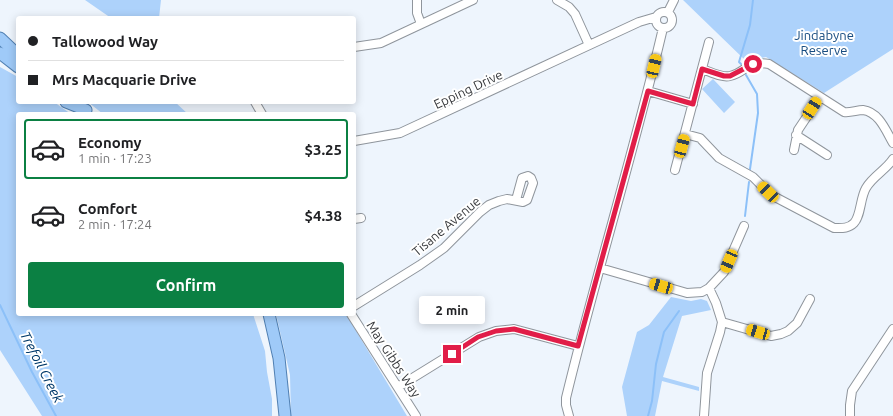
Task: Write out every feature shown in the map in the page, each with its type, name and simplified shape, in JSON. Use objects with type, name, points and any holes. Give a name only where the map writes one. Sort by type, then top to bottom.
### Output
[{"type":"main road","points":[[0,38],[16,52]]},
{"type":"main road","points":[[0,53],[16,65]]},
{"type":"main road","points":[[71,104],[89,112]]},
{"type":"main road","points":[[79,104],[89,112]]},
{"type":"main road","points":[[268,316],[279,358],[284,416]]},
{"type":"street","points":[[417,0],[417,13],[421,24]]},
{"type":"street","points":[[356,47],[381,43],[473,0]]},
{"type":"street","points":[[557,0],[569,7],[575,14],[589,45]]},
{"type":"street","points":[[668,12],[674,0]]},
{"type":"street","points":[[663,28],[657,24],[656,17],[662,12],[668,12]]},
{"type":"street","points":[[663,28],[668,27],[672,22],[672,17],[668,12]]},
{"type":"street","name":"Epping Drive","points":[[356,141],[400,133],[639,22],[656,17]]},
{"type":"street","points":[[569,416],[566,398],[578,346],[648,91],[663,28]]},
{"type":"street","points":[[675,170],[710,42]]},
{"type":"street","points":[[702,69],[724,76],[730,76],[753,64],[769,64],[844,112],[862,110],[874,115],[879,120],[893,143]]},
{"type":"street","points":[[648,91],[693,104]]},
{"type":"street","points":[[794,150],[798,130],[820,96]]},
{"type":"street","points":[[685,134],[700,138],[719,158],[753,177],[772,194],[834,228],[843,228],[850,226],[855,222],[859,215],[860,202],[865,189],[873,178],[890,164],[893,159]]},
{"type":"street","points":[[796,135],[827,155]]},
{"type":"street","name":"Tisane Avenue","points":[[356,305],[420,265],[444,248],[489,205],[499,201],[516,200]]},
{"type":"street","points":[[600,268],[687,293],[702,292],[709,288],[724,272],[744,226]]},
{"type":"street","points":[[704,416],[707,373],[722,322],[716,302],[709,288]]},
{"type":"street","points":[[722,322],[771,336],[780,334],[788,331],[797,323],[810,299]]},
{"type":"street","name":"May Gibbs Way","points":[[352,316],[416,416]]},
{"type":"street","points":[[398,388],[478,337],[496,331],[514,329],[578,346]]},
{"type":"street","points":[[850,416],[852,391],[893,329]]},
{"type":"green space","points":[[85,0],[161,0],[159,16],[108,16]]},
{"type":"green space","name":"Jindabyne Reserve","points":[[683,0],[893,0],[893,49],[824,93],[766,57],[746,61]]},
{"type":"green space","points":[[0,67],[16,76],[16,104],[57,104],[68,112],[16,112],[16,316],[254,316],[265,351],[272,399],[272,416],[42,416],[0,350]]},
{"type":"green space","points":[[713,79],[735,102],[724,113],[702,89]]},
{"type":"green space","points":[[90,104],[177,104],[186,112],[100,112]]},
{"type":"green space","points":[[671,297],[691,301],[701,299],[707,301],[711,310],[682,316],[663,377],[699,387],[699,391],[662,381],[655,416],[627,416],[622,387],[637,332],[649,325]]},
{"type":"green space","points":[[276,316],[347,316],[407,416],[291,416],[290,375]]},
{"type":"waterway","points":[[741,64],[739,62],[750,25],[753,0]]},
{"type":"waterway","points":[[746,75],[757,94],[758,113],[750,169]]},
{"type":"waterway","points":[[745,216],[749,182]]},
{"type":"waterway","name":"Trefoil Creek","points":[[0,305],[32,372],[56,416]]},
{"type":"waterway","points":[[648,416],[652,401],[656,364],[664,332],[679,311]]},
{"type":"route","points":[[452,354],[478,337],[496,331],[514,329],[578,346],[648,91],[693,104],[702,69],[724,76],[730,76],[753,64]]}]
